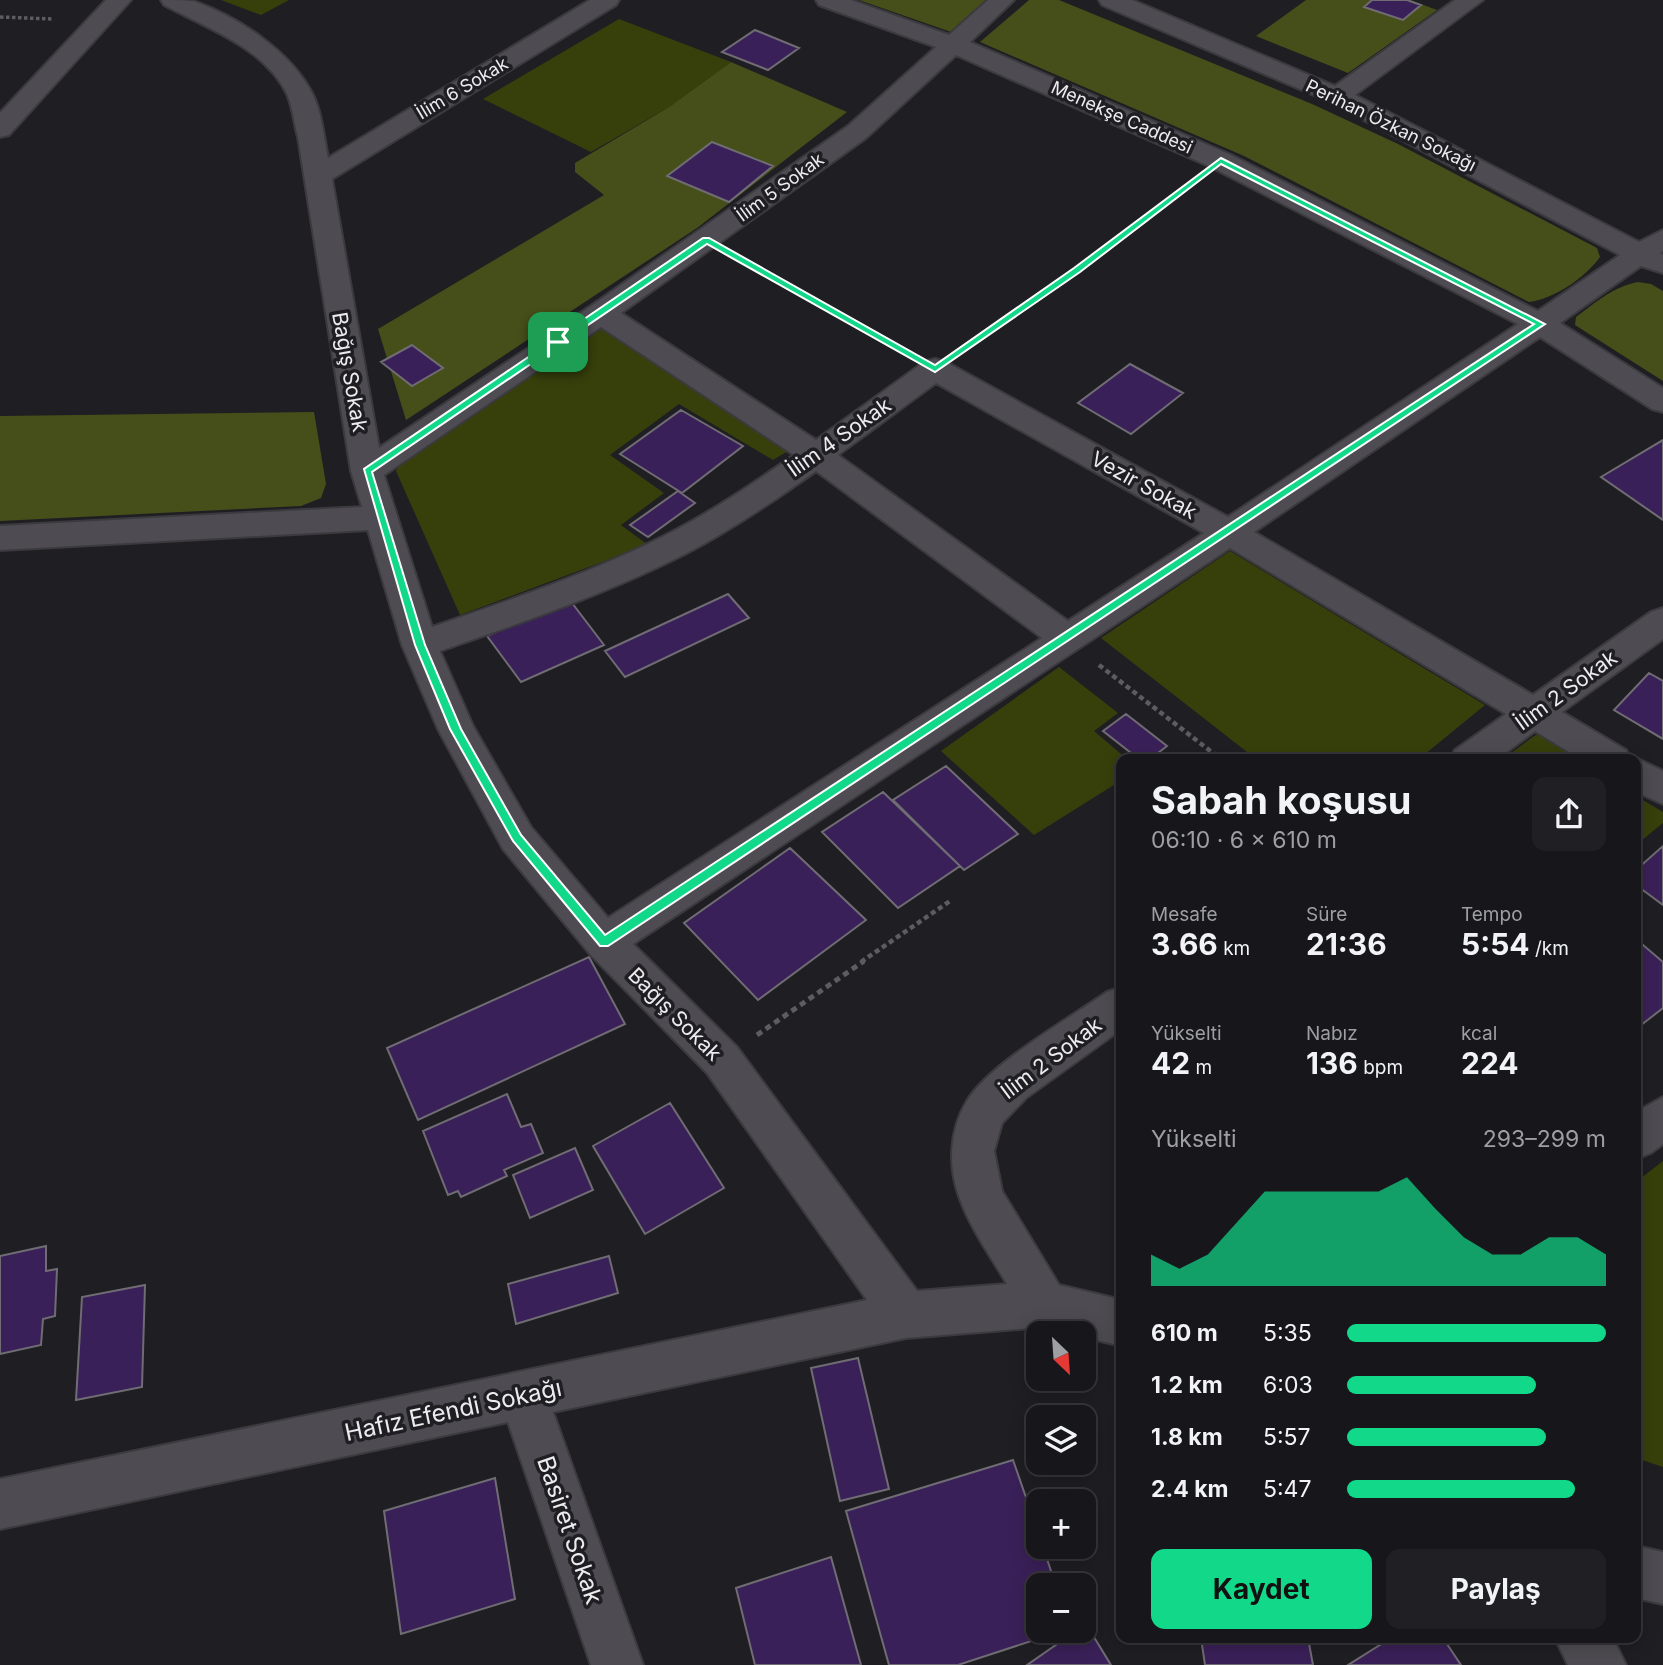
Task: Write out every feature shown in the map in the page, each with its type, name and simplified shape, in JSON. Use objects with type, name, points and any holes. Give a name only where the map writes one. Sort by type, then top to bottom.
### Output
[{"type":"street","points":[[0,129],[119,0]]},
{"type":"street","name":"Bağış Sokak","points":[[173,0],[259,48],[283,67],[300,95],[317,176],[367,471],[420,645],[456,729],[517,838],[604,942],[722,1060],[906,1315]]},
{"type":"street","name":"İlim 6 Sokak","points":[[317,176],[607,0]]},
{"type":"street","name":"Menekşe Caddesi","points":[[828,0],[955,45],[1221,160],[1541,324],[1663,402]]},
{"type":"street","name":"İlim 5 Sokak","points":[[367,471],[601,313],[857,132],[1002,0]]},
{"type":"street","name":"Perihan Özkan Sokağı","points":[[1111,0],[1337,96],[1656,253]]},
{"type":"street","points":[[1337,96],[1471,0]]},
{"type":"street","points":[[604,942],[1541,324],[1656,253]]},
{"type":"street","points":[[601,313],[815,454],[1066,638]]},
{"type":"street","name":"İlim 4 Sokak","points":[[420,645],[589,584],[677,544],[721,519],[935,369]]},
{"type":"street","name":"Vezir Sokak","points":[[935,369],[1228,532],[1603,754]]},
{"type":"street","points":[[0,538],[381,518]]},
{"type":"street","name":"İlim 2 Sokak","points":[[1477,754],[1663,621]]},
{"type":"street","points":[[1641,776],[1663,789]]},
{"type":"street","name":"İlim 2 Sokak","points":[[1044,1304],[981,1197],[972,1151],[983,1113],[1011,1084],[1116,1009]]},
{"type":"street","points":[[1641,1135],[1663,1117]]},
{"type":"street","name":"Hafız Efendi Sokağı","points":[[0,1504],[906,1315],[1044,1304],[1116,1322]]},
{"type":"street","name":"Basiret Sokak","points":[[523,1395],[617,1665]]},
{"type":"street","points":[[1641,1573],[1663,1577]]},
{"type":"street","points":[[1585,1643],[1600,1665]]},
{"type":"path","points":[[706,240],[935,369],[1077,270],[1221,160]]},
{"type":"path","points":[[1066,638],[1214,754]]},
{"type":"path","points":[[722,1060],[950,901]]},
{"type":"green space","points":[[221,0],[289,0],[261,15]]},
{"type":"green space","points":[[859,0],[990,0],[951,32]]},
{"type":"green space","points":[[1029,0],[1059,0],[1312,104],[1398,144],[1597,248],[1600,257],[1569,286],[1549,297],[1529,302],[1244,156],[980,42]]},
{"type":"green space","points":[[1306,0],[1410,0],[1437,10],[1348,73],[1256,36]]},
{"type":"green space","points":[[619,19],[731,62],[669,107],[591,152],[483,99]]},
{"type":"green space","points":[[731,62],[847,112],[697,228],[406,420],[378,329],[604,195],[575,172],[575,163],[669,107]]},
{"type":"green space","points":[[1638,282],[1651,284],[1663,291],[1663,381],[1575,325],[1576,317],[1598,301],[1621,287]]},
{"type":"green space","points":[[605,327],[793,448],[773,460],[679,404],[610,455],[664,493],[621,525],[648,545],[460,615],[396,471],[402,460]]},
{"type":"green space","points":[[314,412],[326,484],[321,498],[301,506],[0,521],[0,416]]},
{"type":"green space","points":[[1230,551],[1485,705],[1425,754],[1250,754],[1101,638]]},
{"type":"green space","points":[[1059,667],[1118,713],[1094,731],[1121,754],[1116,754],[1116,784],[1034,835],[941,751]]},
{"type":"green space","points":[[1537,734],[1570,754],[1510,754]]},
{"type":"green space","points":[[1641,799],[1663,812],[1663,823],[1641,841]]},
{"type":"green space","points":[[1663,1161],[1663,1467],[1641,1460],[1641,1178]]},
{"type":"building","points":[[1372,0],[1407,0],[1421,5],[1403,20],[1364,7]]},
{"type":"building","points":[[755,30],[799,48],[768,70],[722,52]]},
{"type":"building","points":[[712,142],[773,166],[729,202],[667,176]]},
{"type":"building","points":[[412,345],[443,368],[412,386],[381,362]]},
{"type":"building","points":[[1130,364],[1183,393],[1131,434],[1078,403]]},
{"type":"building","points":[[681,410],[743,446],[682,493],[620,454]]},
{"type":"building","points":[[1663,440],[1663,520],[1601,477]]},
{"type":"building","points":[[678,491],[695,503],[648,537],[630,525]]},
{"type":"building","points":[[728,594],[749,618],[625,677],[605,651]]},
{"type":"building","points":[[569,599],[604,645],[521,682],[487,636]]},
{"type":"building","points":[[1649,673],[1663,681],[1663,739],[1614,710]]},
{"type":"building","points":[[1126,714],[1167,746],[1157,754],[1132,754],[1103,731]]},
{"type":"building","points":[[946,766],[1018,834],[964,870],[893,800]]},
{"type":"building","points":[[883,792],[960,866],[898,908],[822,832]]},
{"type":"building","points":[[1663,846],[1663,905],[1641,889],[1641,866]]},
{"type":"building","points":[[790,848],[866,920],[758,1000],[684,923]]},
{"type":"building","points":[[1641,943],[1663,962],[1663,1008],[1641,1025]]},
{"type":"building","points":[[589,957],[625,1024],[418,1120],[387,1048]]},
{"type":"building","points":[[507,1094],[521,1127],[531,1124],[543,1153],[504,1170],[507,1176],[461,1197],[458,1191],[448,1195],[423,1131]]},
{"type":"building","points":[[670,1103],[724,1188],[645,1234],[593,1146]]},
{"type":"building","points":[[575,1148],[593,1190],[530,1218],[513,1175]]},
{"type":"building","points":[[46,1246],[46,1271],[57,1269],[55,1316],[43,1319],[41,1345],[0,1354],[0,1256]]},
{"type":"building","points":[[609,1256],[618,1293],[516,1324],[508,1284]]},
{"type":"building","points":[[145,1285],[142,1387],[76,1400],[82,1297]]},
{"type":"building","points":[[858,1358],[889,1489],[840,1501],[811,1368]]},
{"type":"building","points":[[1013,1460],[1026,1497],[1026,1559],[1047,1559],[1052,1573],[1026,1573],[1026,1643],[958,1665],[889,1665],[846,1511]]},
{"type":"building","points":[[495,1478],[515,1599],[401,1634],[384,1511]]},
{"type":"building","points":[[831,1557],[861,1665],[755,1665],[736,1588]]},
{"type":"building","points":[[1096,1640],[1111,1665],[1027,1665],[1059,1643],[1096,1643]]},
{"type":"building","points":[[1202,1643],[1309,1643],[1313,1665],[1205,1665]]},
{"type":"building","points":[[1383,1643],[1446,1643],[1461,1665],[1348,1665]]},
{"type":"route","points":[[1221,160],[1541,324],[604,942],[517,838],[456,729],[420,645],[367,471],[558,342],[706,240],[935,369],[1077,270],[1221,160]]}]
